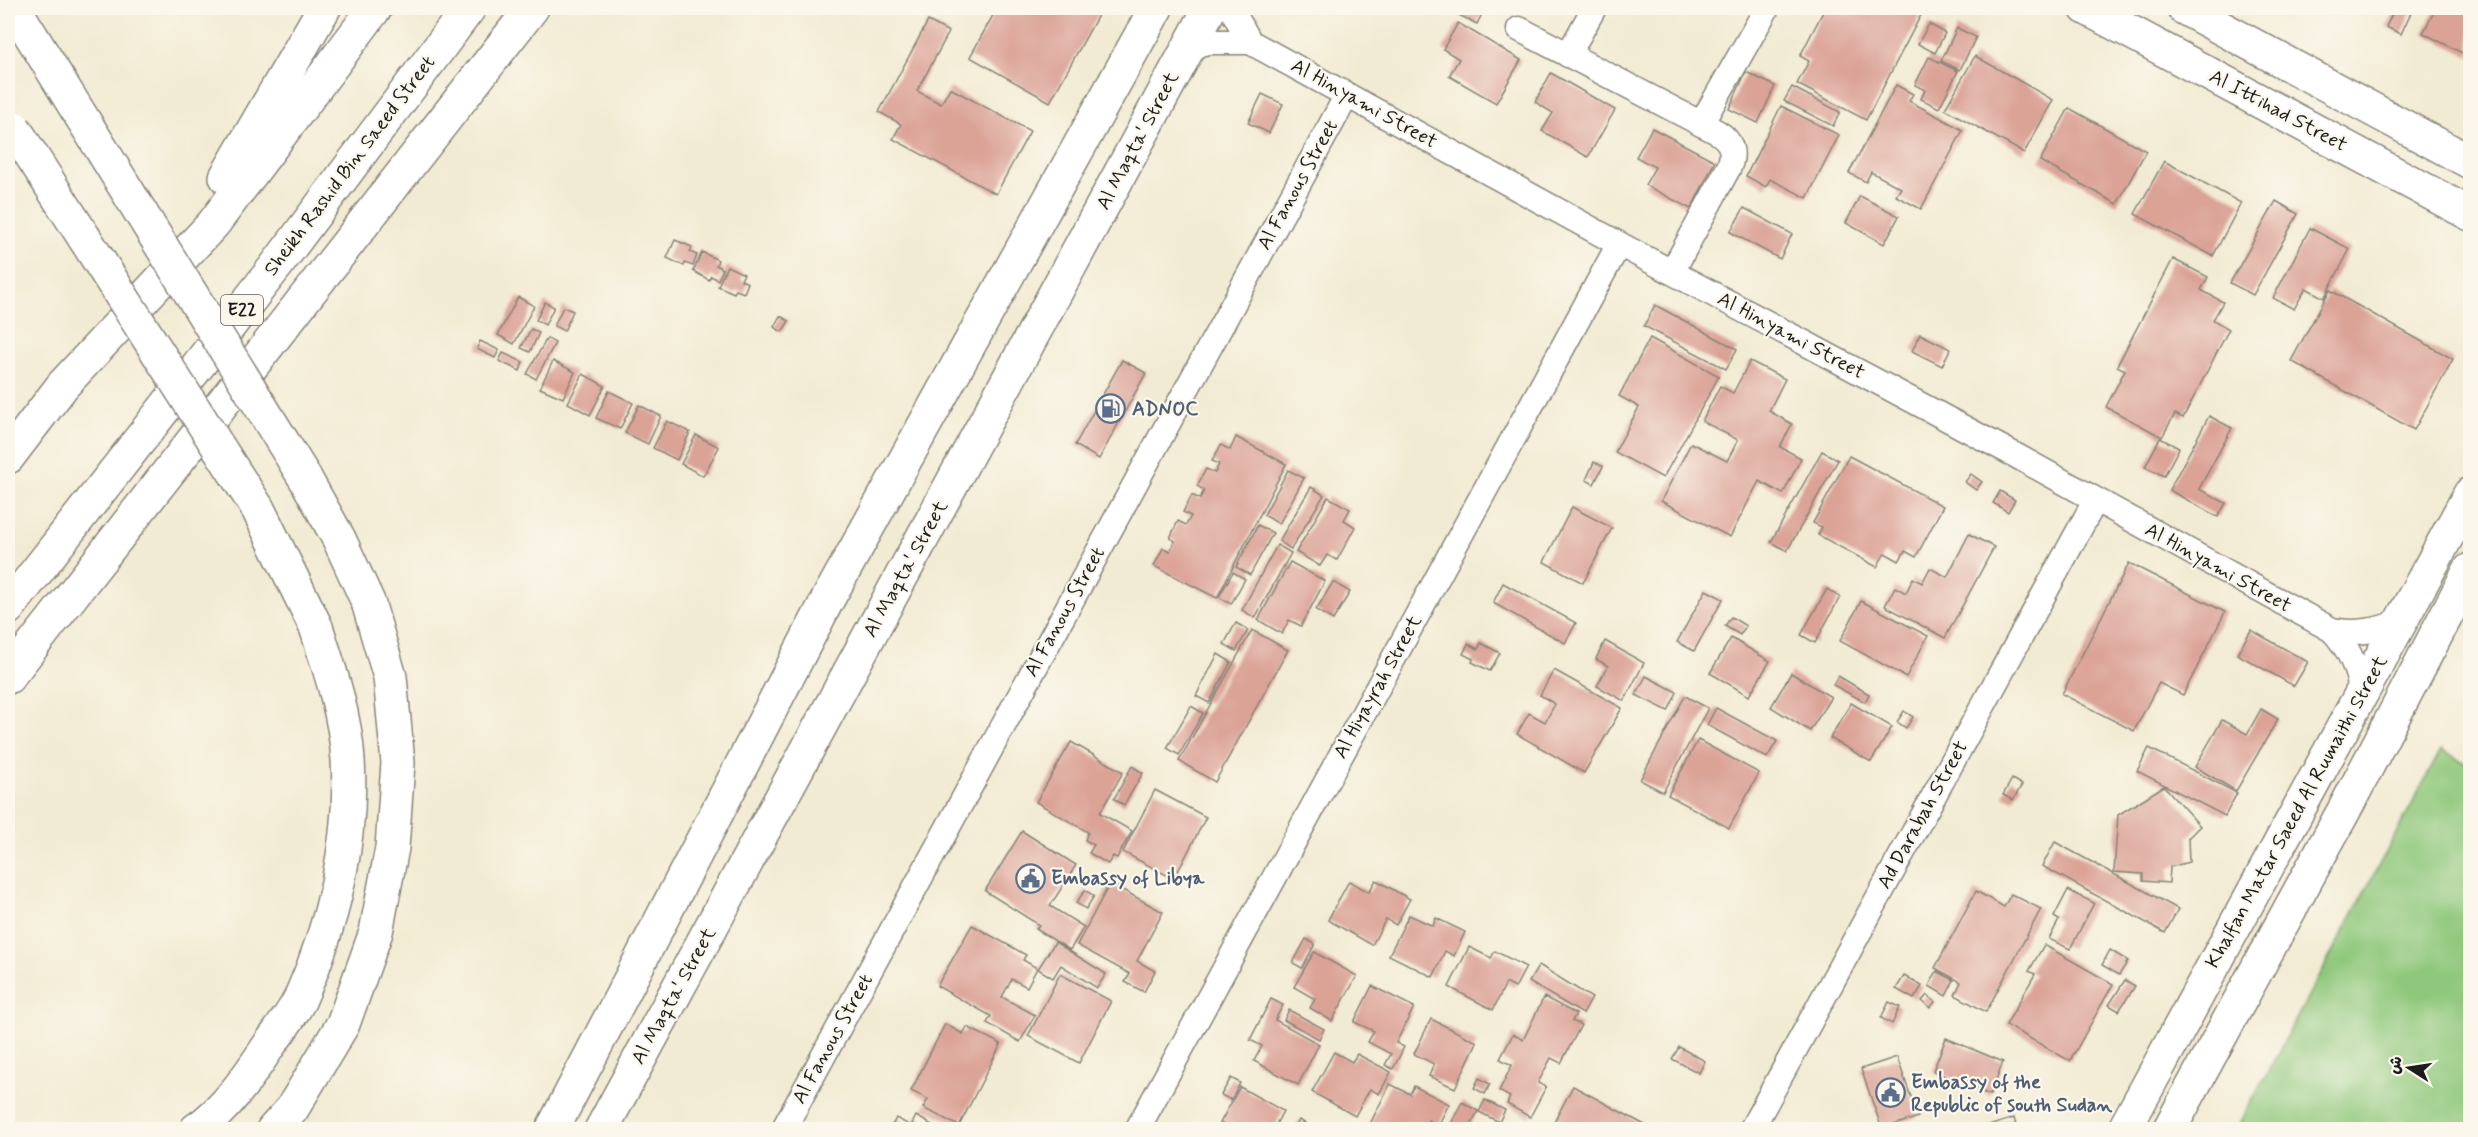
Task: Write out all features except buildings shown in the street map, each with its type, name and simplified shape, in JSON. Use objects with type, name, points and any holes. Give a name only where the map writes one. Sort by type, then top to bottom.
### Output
[{"type":"main road","points":[[213,223],[220,190],[228,173],[324,8]]},
{"type":"main road","points":[[8,457],[63,385],[213,223],[375,8]]},
{"type":"main road","name":"Sheikh Rashid Bin Saeed Street","points":[[8,608],[276,266],[469,8]]},
{"type":"main road","points":[[8,677],[532,8]]},
{"type":"main road","points":[[552,1130],[829,597],[1156,8]]},
{"type":"main road","name":"Al Maqta' Street","points":[[601,1130],[1210,8]]},
{"type":"main road","name":"Al Ittihad Street","points":[[2086,8],[2458,208],[2470,225]]},
{"type":"main road","points":[[2184,8],[2470,162]]},
{"type":"main road","points":[[14,9],[305,478],[339,538],[368,602],[390,677],[398,764],[392,848],[376,932],[343,1024],[292,1109],[273,1130]]},
{"type":"main road","points":[[10,123],[258,509],[316,627],[335,685],[348,759],[346,839],[329,920],[299,1000],[255,1067],[210,1120],[196,1130]]},
{"type":"main road","points":[[8,428],[63,385]]},
{"type":"main road","name":"Khalfan Matar Saeed Al Rumaithi Street","points":[[2124,1130],[2470,494]]},
{"type":"main road","name":"Khalfan Matar Saeed Al Rumaithi Street","points":[[2169,1130],[2348,803],[2470,570]]},
{"type":"main road","points":[[2312,784],[2313,792],[2323,801],[2335,805],[2348,803]]},
{"type":"street","points":[[1231,8],[1250,42]]},
{"type":"street","points":[[1568,55],[1594,8]]},
{"type":"street","points":[[1701,124],[1767,8]]},
{"type":"street","points":[[1519,29],[1724,136],[1732,151],[1732,160],[1672,272]]},
{"type":"street","name":"Al Hinyami Street","points":[[1189,46],[1209,42],[1250,42],[1619,244],[2013,454],[2332,630],[2344,642],[2352,657],[2362,694]]},
{"type":"street","name":"Al Fanous Street","points":[[783,1130],[1347,95]]},
{"type":"street","name":"Al Hiyayrah Street","points":[[1137,1130],[1619,244]]},
{"type":"street","name":"Ad Darabah Street","points":[[1751,1130],[2095,501]]},
{"type":"street","name":"Al Hinyami Street","points":[[2332,630],[2349,633],[2366,632],[2401,622]]},
{"type":"green space","points":[[2441,750],[2470,766],[2470,1129],[2237,1129]]},
{"type":"place","name":"ADNOC","points":[[1111,409]]},
{"type":"place","name":"Embassy of Libya","points":[[1030,878]]},
{"type":"place","name":"Embassy of the Republic of south Sudan","points":[[1890,1093]]}]
